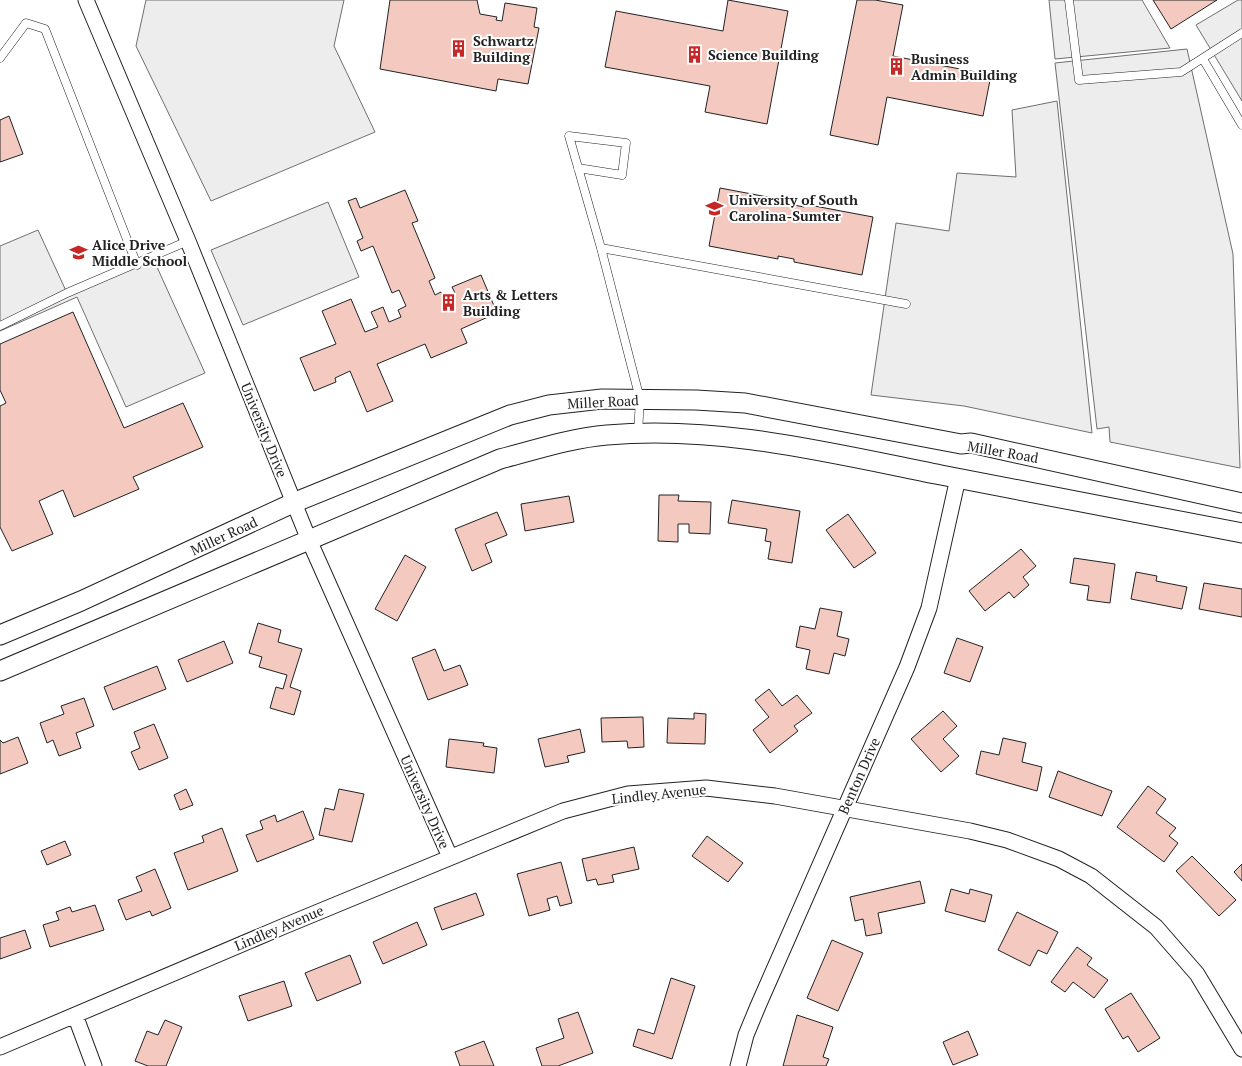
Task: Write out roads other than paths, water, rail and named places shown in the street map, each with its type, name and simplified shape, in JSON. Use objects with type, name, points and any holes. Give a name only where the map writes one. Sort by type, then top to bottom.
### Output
[{"type":"street","name":"University Drive","points":[[86,0],[188,241],[309,540],[450,857]]},
{"type":"street","name":"Miller Road","points":[[0,636],[294,503],[510,415],[549,405],[602,399],[745,403],[961,444],[971,443],[1242,503]]},
{"type":"street","points":[[0,671],[500,459],[575,440],[638,434],[727,436],[1242,533]]},
{"type":"street","name":"Benton Drive","points":[[738,1066],[746,1035],[758,1006],[907,667],[929,608],[958,478]]},
{"type":"street","name":"Lindley Avenue","points":[[0,1047],[563,811],[628,794],[706,788],[775,796],[970,831],[1007,840],[1059,859],[1091,876],[1143,915],[1185,958],[1197,974],[1242,1049]]},
{"type":"street","points":[[75,1015],[94,1066]]},
{"type":"lane","points":[[1069,0],[1079,80],[1181,72],[1242,33]]},
{"type":"lane","points":[[0,58],[26,23],[45,30],[137,265]]},
{"type":"lane","points":[[1203,59],[1242,125]]},
{"type":"lane","points":[[578,168],[622,175],[626,143],[569,136],[578,168],[601,248],[640,400],[638,434]]},
{"type":"lane","points":[[0,326],[67,293],[137,265],[152,256],[188,241]]},
{"type":"lane","points":[[601,248],[906,304]]},
{"type":"place","name":"Schwartz Building","points":[[459,49]]},
{"type":"place","name":"Science Building","points":[[694,55]]},
{"type":"place","name":"Business Admin Building","points":[[897,67]]},
{"type":"place","name":"University of South Carolina-Sumter","points":[[715,208]]},
{"type":"place","name":"Alice Drive Middle School","points":[[78,253]]},
{"type":"place","name":"Arts & Letters Building","points":[[449,303]]}]
